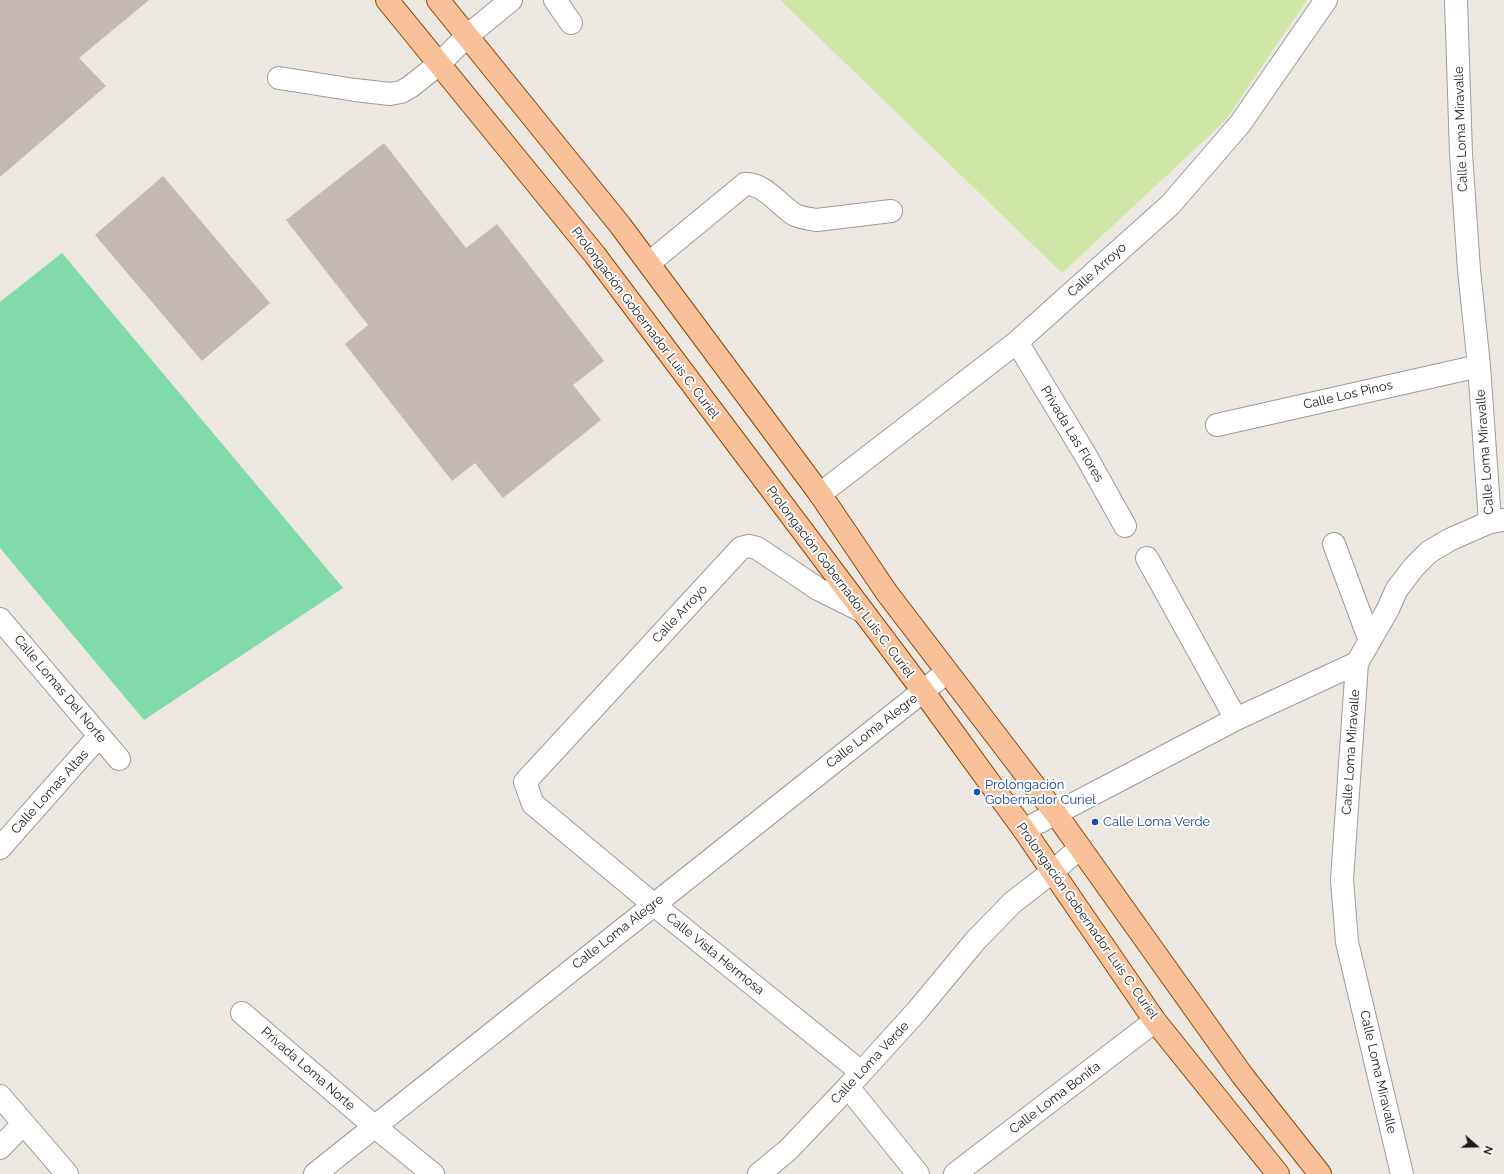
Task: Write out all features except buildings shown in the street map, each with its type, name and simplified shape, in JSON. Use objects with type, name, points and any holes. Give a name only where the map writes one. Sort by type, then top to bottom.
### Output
[{"type":"main road","name":"Prolongación Gobernador Luis C. Curiel","points":[[387,0],[595,255],[923,691],[1024,830],[1155,1021],[1278,1174]]},
{"type":"main road","points":[[438,0],[649,262],[820,494],[887,593],[1056,814],[1242,1075],[1320,1174]]},
{"type":"street","points":[[279,78],[355,90],[390,94],[401,92],[410,87],[439,64],[467,36],[511,0]]},
{"type":"street","points":[[555,0],[571,23]]},
{"type":"street","name":"Calle Arroyo","points":[[820,494],[1017,342],[1170,205],[1240,124],[1326,0]]},
{"type":"street","name":"Calle Loma Miravalle","points":[[1402,1174],[1348,942],[1342,880],[1357,663],[1387,611],[1397,589],[1414,566],[1429,552],[1449,540],[1497,521],[1469,270],[1460,154],[1456,0]]},
{"type":"street","points":[[649,262],[745,184],[756,184],[796,215],[806,219],[817,220],[891,211]]},
{"type":"street","name":"Privada Las Flores","points":[[1017,342],[1086,456],[1126,526]]},
{"type":"street","name":"Calle Los Pinos","points":[[1217,425],[1479,366]]},
{"type":"street","points":[[1334,544],[1370,641]]},
{"type":"street","name":"Calle Arroyo","points":[[525,782],[741,548],[749,546],[757,548],[818,589],[862,611]]},
{"type":"street","points":[[1147,558],[1236,719]]},
{"type":"street","name":"Calle Lomas Del Norte","points":[[0,619],[119,759]]},
{"type":"street","points":[[1024,830],[1236,719],[1357,663]]},
{"type":"street","name":"Calle Loma Alegre","points":[[314,1174],[947,672]]},
{"type":"street","name":"Calle Lomas Altas","points":[[0,848],[99,736]]},
{"type":"street","name":"Calle Vista Hermosa","points":[[525,782],[533,804],[653,904],[854,1080],[918,1174]]},
{"type":"street","name":"Calle Loma Verde","points":[[759,1174],[788,1150],[854,1080],[917,1011],[976,940],[1012,903],[1080,848]]},
{"type":"street","name":"Privada Loma Norte","points":[[242,1013],[374,1126],[433,1174]]},
{"type":"street","name":"Calle Loma Bonita","points":[[954,1174],[1155,1021]]},
{"type":"street","points":[[0,1096],[67,1174]]},
{"type":"street","points":[[0,1148],[24,1124]]},
{"type":"green space","points":[[780,0],[1307,0],[1225,121],[1062,273]]},
{"type":"green space","points":[[62,253],[343,588],[144,720],[0,548],[0,302]]},
{"type":"place","name":"Prolongación Gobernador Curiel","points":[[977,792]]},
{"type":"place","name":"Calle Loma Verde","points":[[1095,822]]}]
